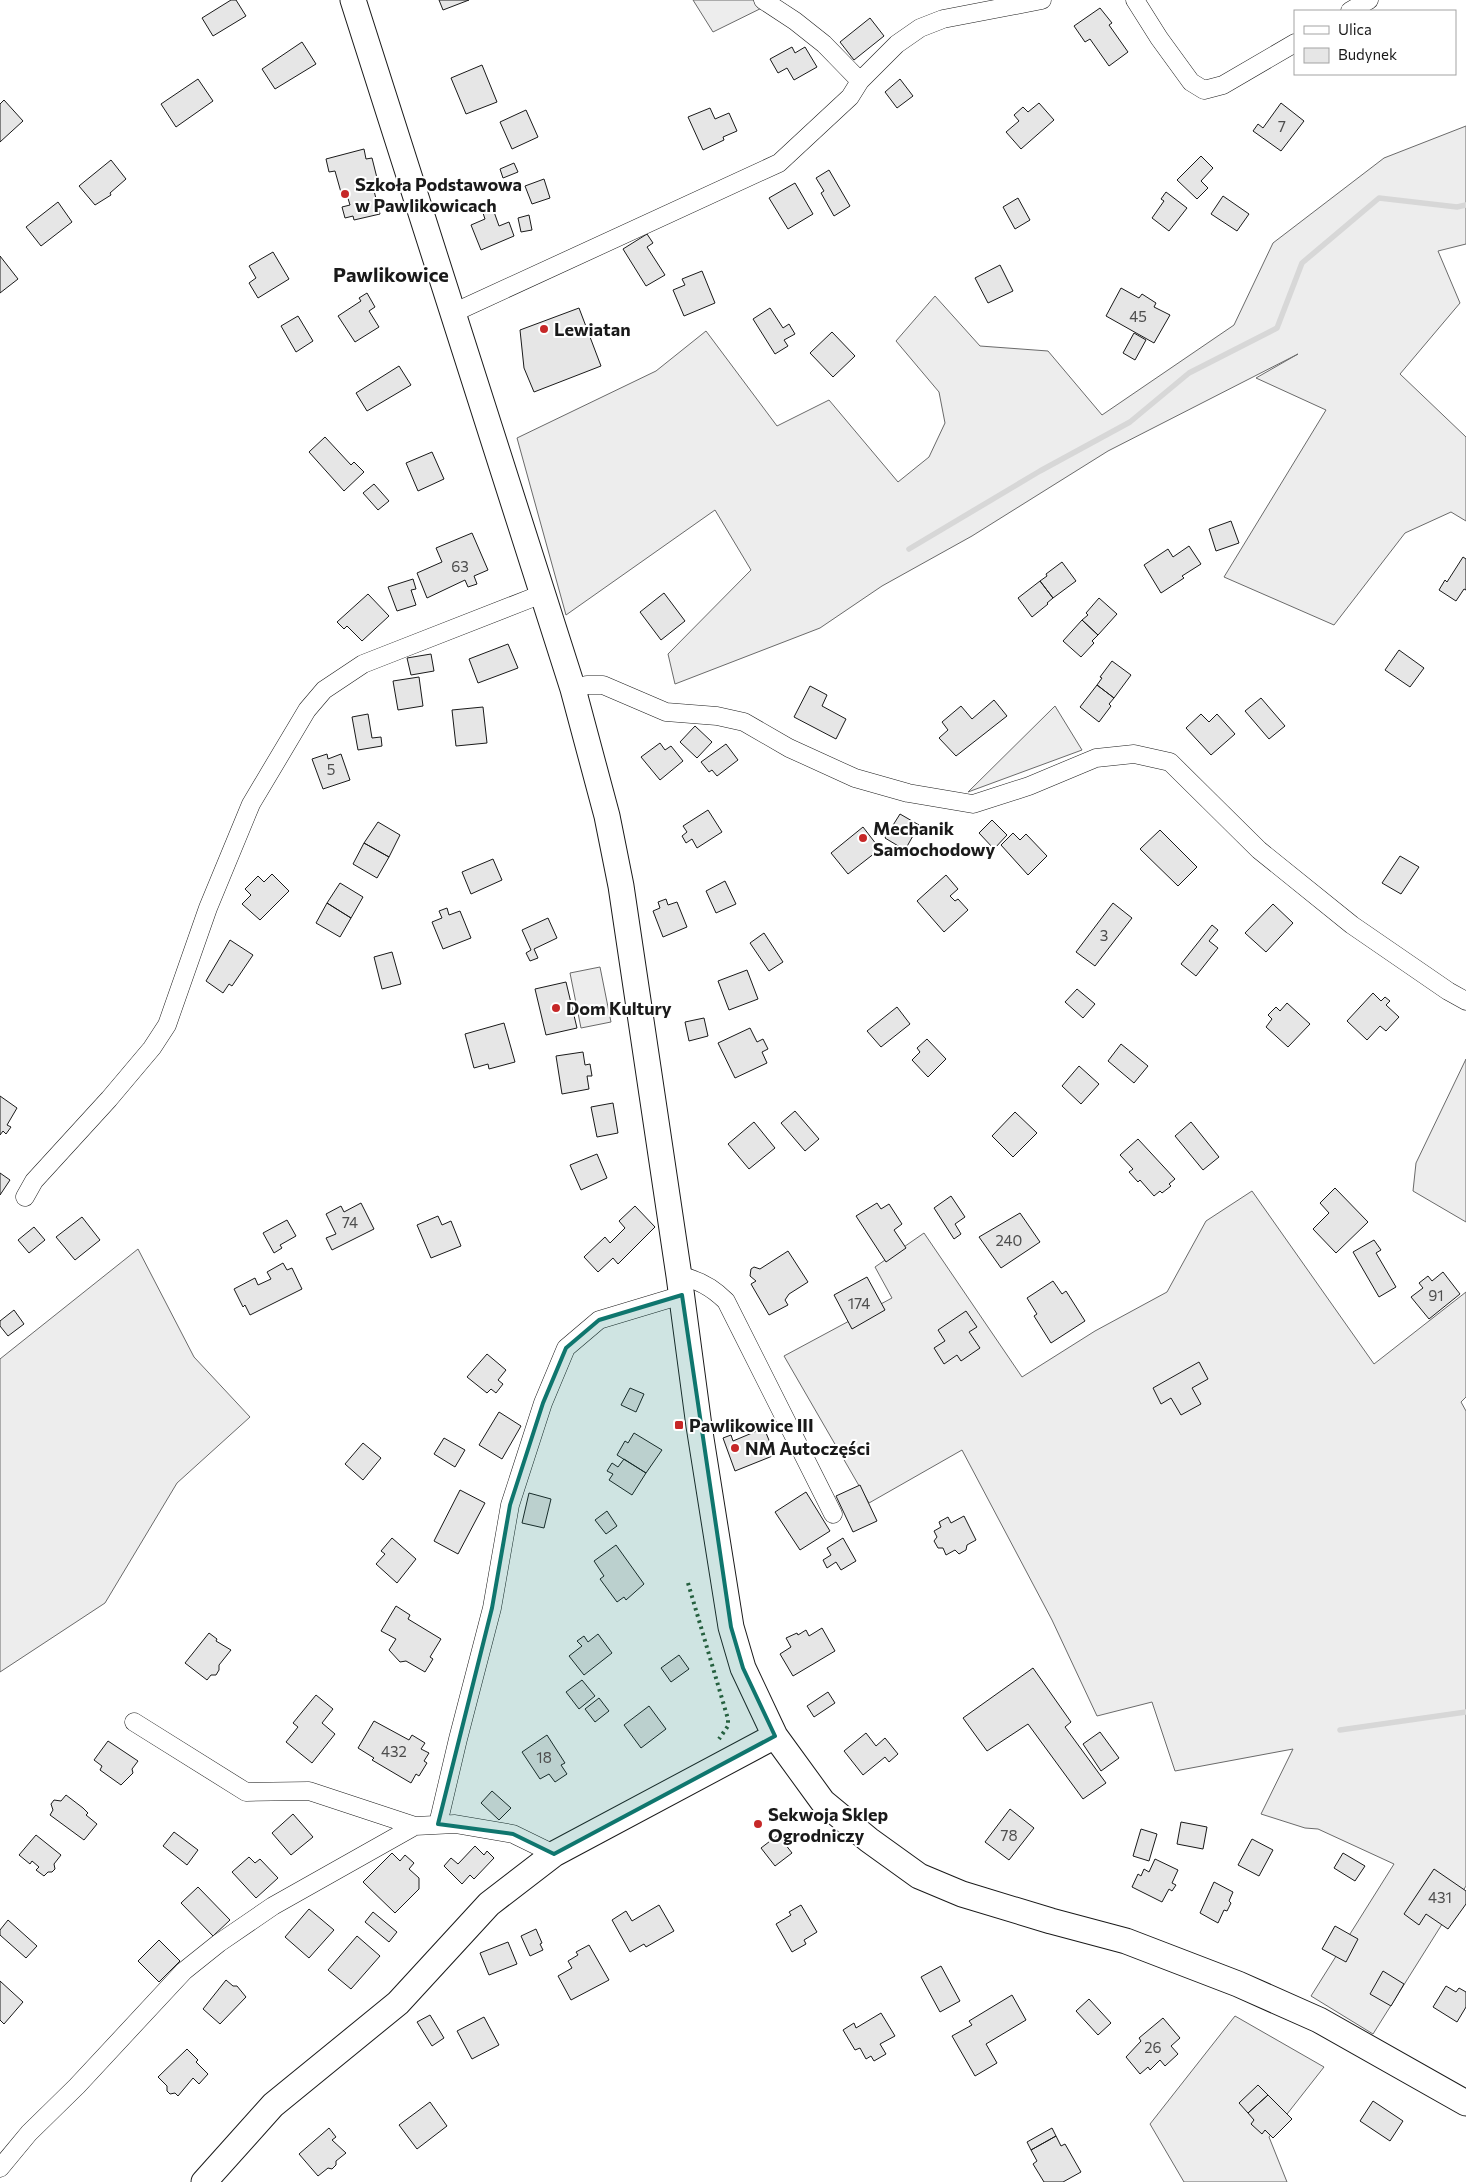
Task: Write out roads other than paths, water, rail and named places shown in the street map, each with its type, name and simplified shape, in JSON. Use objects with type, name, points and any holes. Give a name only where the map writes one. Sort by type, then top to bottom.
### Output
[{"type":"main road","points":[[353,0],[573,689],[607,816],[621,886],[699,1426],[732,1627],[747,1677],[775,1736],[823,1802],[869,1840],[919,1876],[962,1894],[1126,1941],[1238,1984],[1319,2020],[1466,2103]]},
{"type":"main road","points":[[204,2182],[273,2105],[398,2003],[489,1904],[554,1854],[775,1736]]},
{"type":"street","points":[[763,0],[795,21],[824,44],[860,81]]},
{"type":"street","points":[[453,313],[779,163],[850,97],[860,81],[897,44],[920,28],[943,19],[1042,0]]},
{"type":"street","points":[[1135,0],[1159,38],[1191,82],[1204,90],[1223,85],[1294,45]]},
{"type":"street","points":[[1352,10],[1369,0]]},
{"type":"street","points":[[25,1197],[34,1181],[110,1099],[152,1048],[167,1025],[208,908],[251,804],[307,710],[324,690],[363,664],[542,594]]},
{"type":"street","points":[[573,689],[587,685],[603,685],[666,712],[717,716],[744,722],[790,748],[855,778],[908,794],[973,804],[1029,786],[1096,758],[1134,754],[1170,762],[1259,850],[1352,925],[1448,991],[1466,1001]]},
{"type":"street","points":[[438,1824],[492,1608],[510,1505],[543,1403],[566,1348],[600,1320],[692,1278],[706,1285],[726,1301],[833,1514]]},
{"type":"street","points":[[134,1722],[246,1792],[309,1790],[415,1826],[455,1824],[513,1834],[554,1854]]},
{"type":"street","points":[[0,2168],[29,2133],[77,2086],[184,1971],[272,1906],[415,1826]]},
{"type":"waterway","points":[[909,549],[1040,471],[1130,422],[1189,373],[1277,328],[1302,263],[1379,198],[1457,207],[1466,205]]},
{"type":"waterway","points":[[1340,1730],[1466,1712]]},
{"type":"place","name":"Szkoła Podstawowa w Pawlikowicach","points":[[345,194]]},
{"type":"place","name":"Lewiatan","points":[[544,329]]},
{"type":"place","name":"Mechanik Samochodowy","points":[[863,838]]},
{"type":"place","name":"Dom Kultury","points":[[556,1008]]},
{"type":"place","name":"Pawlikowice III","points":[[679,1425]]},
{"type":"place","name":"NM Autoczęści","points":[[735,1448]]},
{"type":"place","name":"Sekwoja Sklep Ogrodniczy","points":[[758,1824]]},
{"type":"district","name":"Pawlikowice","points":[[391,274]]}]
